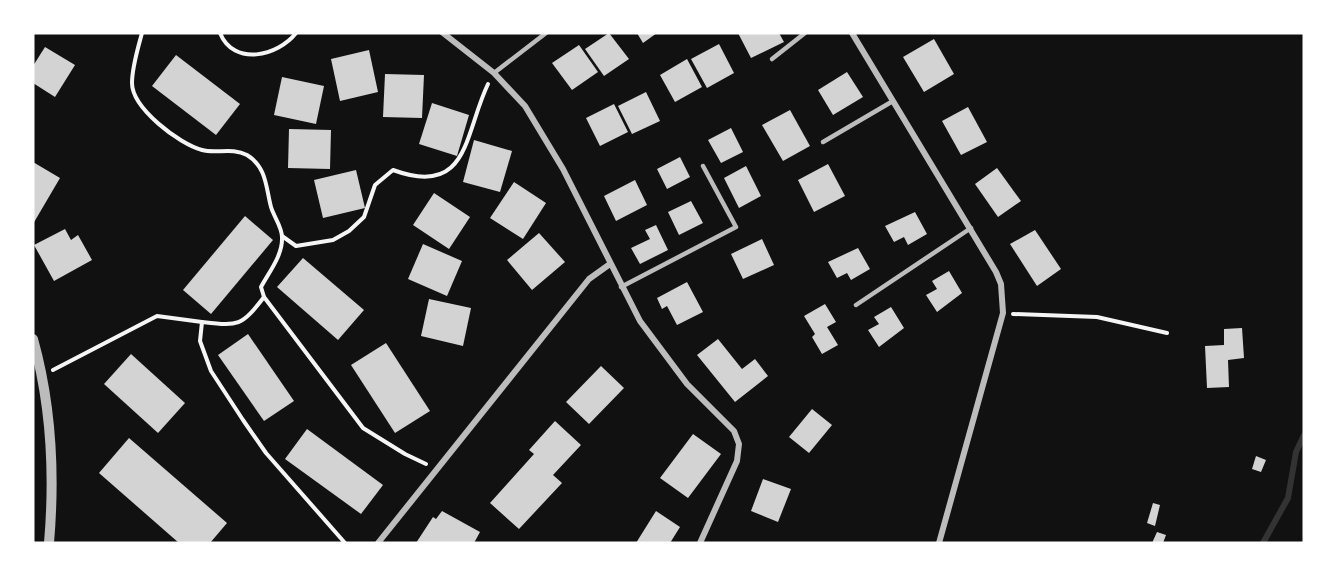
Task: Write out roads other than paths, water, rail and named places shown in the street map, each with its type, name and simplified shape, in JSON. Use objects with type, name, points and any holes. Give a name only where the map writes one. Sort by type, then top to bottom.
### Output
[{"type":"street","points":[[443,33],[494,73],[525,106],[544,135],[640,321],[664,356],[734,431],[739,444],[737,461],[700,543]]},
{"type":"street","points":[[852,33],[970,228],[1001,284],[1003,314],[939,543]]},
{"type":"street","points":[[378,543],[589,279],[610,264]]},
{"type":"street","points":[[33,339],[43,374],[50,424],[53,493],[49,543]]},
{"type":"lane","points":[[494,73],[546,33]]},
{"type":"lane","points":[[772,59],[805,33]]},
{"type":"lane","points":[[823,142],[893,101]]},
{"type":"lane","points":[[621,287],[736,227],[702,166]]},
{"type":"lane","points":[[856,305],[970,228]]},
{"type":"waterway","points":[[1263,543],[1288,498],[1296,452],[1304,435]]}]
